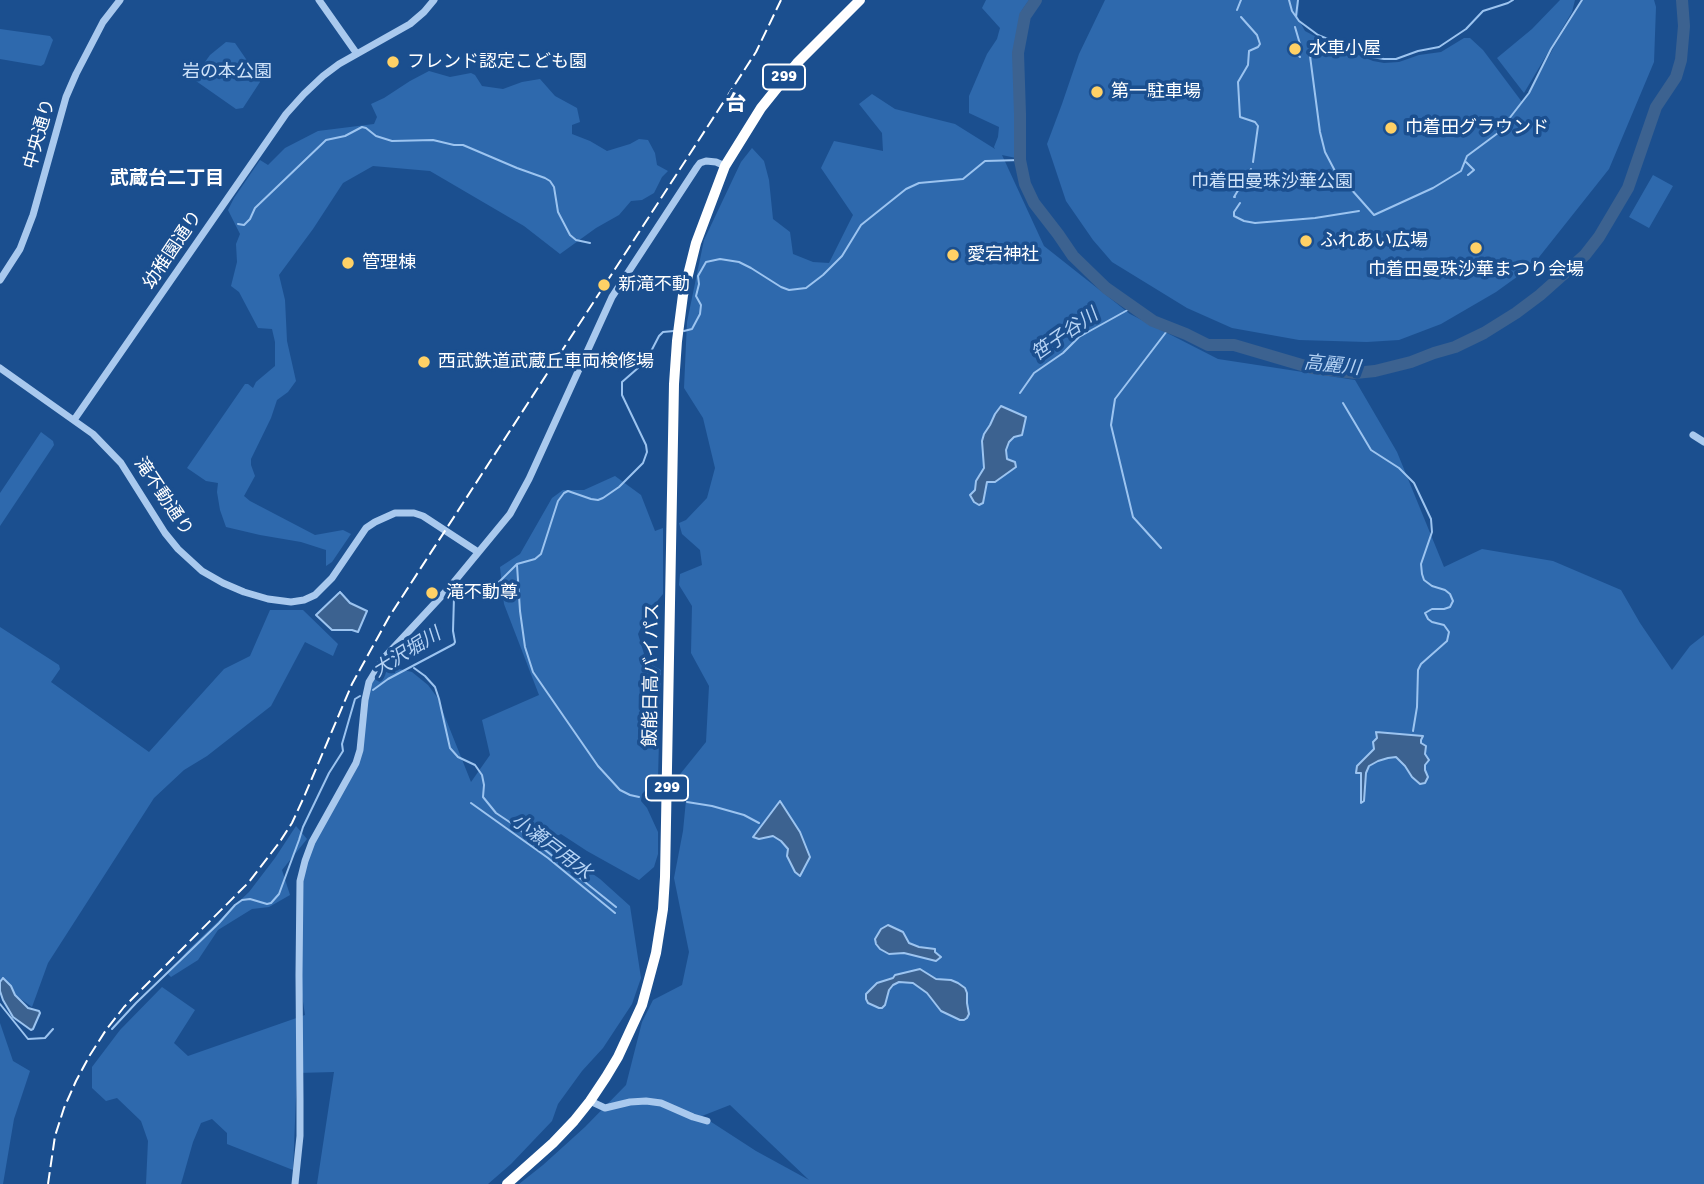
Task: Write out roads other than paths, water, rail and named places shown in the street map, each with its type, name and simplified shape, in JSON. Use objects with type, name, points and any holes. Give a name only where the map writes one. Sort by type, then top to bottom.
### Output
[{"type":"highway","name":"299","points":[[725,166],[756,115],[785,76],[860,0]]},
{"type":"highway","name":"飯能日高バイパス","points":[[507,1184],[553,1143],[590,1101],[618,1057],[642,1005],[653,970],[663,909],[665,864],[677,341],[683,295],[696,243],[725,166]]},
{"type":"street","name":"中央通り","points":[[0,280],[20,249],[33,215],[66,97],[103,22],[120,0]]},
{"type":"street","points":[[319,0],[357,54]]},
{"type":"street","name":"幼稚園通り","points":[[74,420],[286,114],[304,93],[323,76],[410,24],[434,0]]},
{"type":"street","points":[[295,1184],[300,1136],[300,881],[312,842],[356,763],[369,682],[383,659],[449,587],[518,502],[612,297],[697,167],[706,161],[725,166]]},
{"type":"street","name":"滝不動通り","points":[[0,368],[93,434],[121,463],[178,549],[202,571],[244,592],[291,602],[315,595],[332,578],[366,528],[395,513],[423,516],[478,552]]},
{"type":"street","points":[[1693,435],[1704,442]]},
{"type":"street","points":[[590,1101],[606,1108],[630,1102],[661,1103],[707,1121]]},
{"type":"waterway","name":"高麗川","points":[[1036,0],[1025,16],[1018,53],[1020,160],[1025,184],[1034,203],[1073,256],[1106,288],[1153,321],[1208,345],[1234,345],[1312,368],[1355,373],[1411,362],[1455,347],[1484,333],[1540,295],[1585,255],[1628,188],[1656,107],[1676,77],[1681,60],[1684,26],[1682,0]]},
{"type":"waterway","points":[[1237,10],[1241,0]]},
{"type":"waterway","points":[[1289,0],[1299,21],[1318,35],[1372,57],[1384,59],[1396,59],[1439,47],[1466,29],[1483,11],[1513,0]]},
{"type":"waterway","points":[[1296,16],[1298,0]]},
{"type":"waterway","points":[[1310,56],[1325,152],[1335,171],[1374,215],[1433,188],[1461,171],[1467,156],[1498,133],[1529,93],[1551,49],[1582,0]]},
{"type":"waterway","points":[[1241,17],[1257,35],[1260,44],[1249,51],[1248,65],[1238,82],[1240,117],[1255,122],[1258,126],[1253,162]]},
{"type":"waterway","points":[[1295,27],[1300,44],[1297,54],[1300,57]]},
{"type":"waterway","points":[[238,224],[244,225],[255,208],[326,140],[345,136],[362,127],[376,136],[392,141],[433,140],[463,145],[545,178],[554,187],[558,212],[570,235],[576,240],[590,243]]},
{"type":"waterway","name":"大沢堀川","points":[[684,331],[692,329],[700,314],[701,305],[696,296],[698,276],[706,262],[720,259],[739,262],[781,287],[789,290],[806,288],[842,256],[861,225],[906,189],[919,183],[963,179],[985,161],[1020,160]]},
{"type":"waterway","points":[[1466,162],[1474,170],[1468,175]]},
{"type":"waterway","points":[[1235,197],[1251,169]]},
{"type":"waterway","points":[[1240,203],[1234,216],[1255,223],[1359,211]]},
{"type":"waterway","points":[[640,283],[651,282]]},
{"type":"waterway","name":"笹子谷川","points":[[1020,393],[1034,373],[1063,353],[1079,337],[1133,307]]},
{"type":"waterway","points":[[1161,548],[1133,517],[1111,425],[1115,399],[1170,327]]},
{"type":"waterway","name":"大沢堀川","points":[[373,690],[388,679],[454,644],[454,597],[461,592],[479,595],[500,581],[517,564],[535,559],[541,554],[558,501],[564,493],[568,491],[598,500],[619,487],[643,463],[647,452],[646,445],[622,395],[622,382],[646,361],[663,332],[674,331]]},
{"type":"waterway","name":"高麗川","points":[[1375,371],[1375,376]]},
{"type":"waterway","points":[[1343,403],[1371,450],[1399,468],[1414,483],[1431,519],[1432,532],[1421,564],[1422,574],[1424,580],[1432,586],[1450,594],[1453,601],[1450,607],[1432,609],[1425,613],[1428,619],[1444,625],[1449,632],[1447,641],[1421,664],[1418,670],[1413,731]]},
{"type":"waterway","points":[[517,565],[525,647],[533,672],[598,766],[620,790],[639,797]]},
{"type":"waterway","points":[[414,668],[435,687],[450,748],[458,757],[475,765],[482,775],[483,797],[496,813],[616,907]]},
{"type":"waterway","name":"大沢堀川","points":[[112,1029],[235,905],[250,899],[267,904],[279,894],[303,827],[329,773],[343,751],[342,744],[355,699],[360,696]]},
{"type":"waterway","points":[[687,802],[744,815],[759,823]]},
{"type":"waterway","name":"小瀬戸用水","points":[[471,803],[548,858],[615,913]]},
{"type":"waterway","name":"大沢堀川","points":[[0,1004],[28,1039],[45,1038],[53,1029]]},
{"type":"railway","points":[[48,1184],[55,1136],[64,1108],[90,1055],[124,1007],[249,882],[279,843],[304,797],[352,684],[389,617],[756,52],[781,0]]},
{"type":"place","name":"水車小屋","points":[[1295,49]]},
{"type":"place","name":"フレンド認定こども園","points":[[393,62]]},
{"type":"place","name":"第一駐車場","points":[[1097,92]]},
{"type":"place","name":"巾着田グラウンド","points":[[1391,128]]},
{"type":"place","name":"ふれあい広場","points":[[1306,241]]},
{"type":"place","name":"巾着田曼珠沙華まつり会場","points":[[1476,248]]},
{"type":"place","name":"愛宕神社","points":[[953,255]]},
{"type":"place","name":"管理棟","points":[[348,263]]},
{"type":"place","name":"新滝不動","points":[[604,285]]},
{"type":"place","name":"西武鉄道武蔵丘車両検修場","points":[[424,362]]},
{"type":"place","name":"滝不動尊","points":[[432,593]]},
{"type":"district","name":"台","points":[[736,104]]},
{"type":"district","name":"武蔵台二丁目","points":[[167,179]]},
{"type":"park label","name":"岩の本公園","points":[[227,72]]},
{"type":"park label","name":"巾着田曼珠沙華公園","points":[[1272,182]]}]
